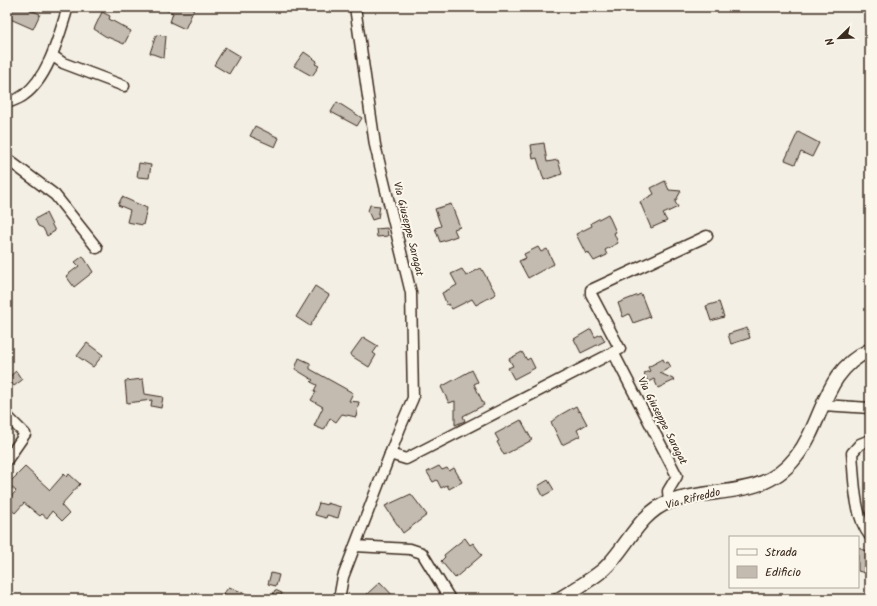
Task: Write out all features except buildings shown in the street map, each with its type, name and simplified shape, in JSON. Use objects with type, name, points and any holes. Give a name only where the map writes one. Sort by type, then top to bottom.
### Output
[{"type":"main road","name":"Via Rifreddo","points":[[559,599],[604,568],[645,520],[658,508],[669,502],[723,491],[749,488],[767,482],[783,471],[796,457],[807,440],[832,384],[842,370],[855,358],[870,350]]},
{"type":"street","points":[[7,103],[24,96],[34,85],[53,56],[68,7]]},
{"type":"street","name":"Via Giuseppe Saragat","points":[[338,599],[343,577],[413,398],[411,293],[375,146],[355,7]]},
{"type":"street","points":[[53,56],[63,63],[124,86]]},
{"type":"street","points":[[7,159],[55,195],[97,248]]},
{"type":"street","name":"Via Giuseppe Saragat","points":[[669,502],[668,491],[677,476],[616,351],[591,294],[591,290],[707,236]]},
{"type":"street","points":[[390,454],[406,459],[616,351]]},
{"type":"street","points":[[823,405],[870,408]]},
{"type":"street","points":[[7,416],[25,434],[7,460]]},
{"type":"street","points":[[870,440],[860,444],[852,453],[855,495],[866,531],[870,536]]},
{"type":"street","points":[[355,546],[410,548],[422,553],[450,599]]}]
